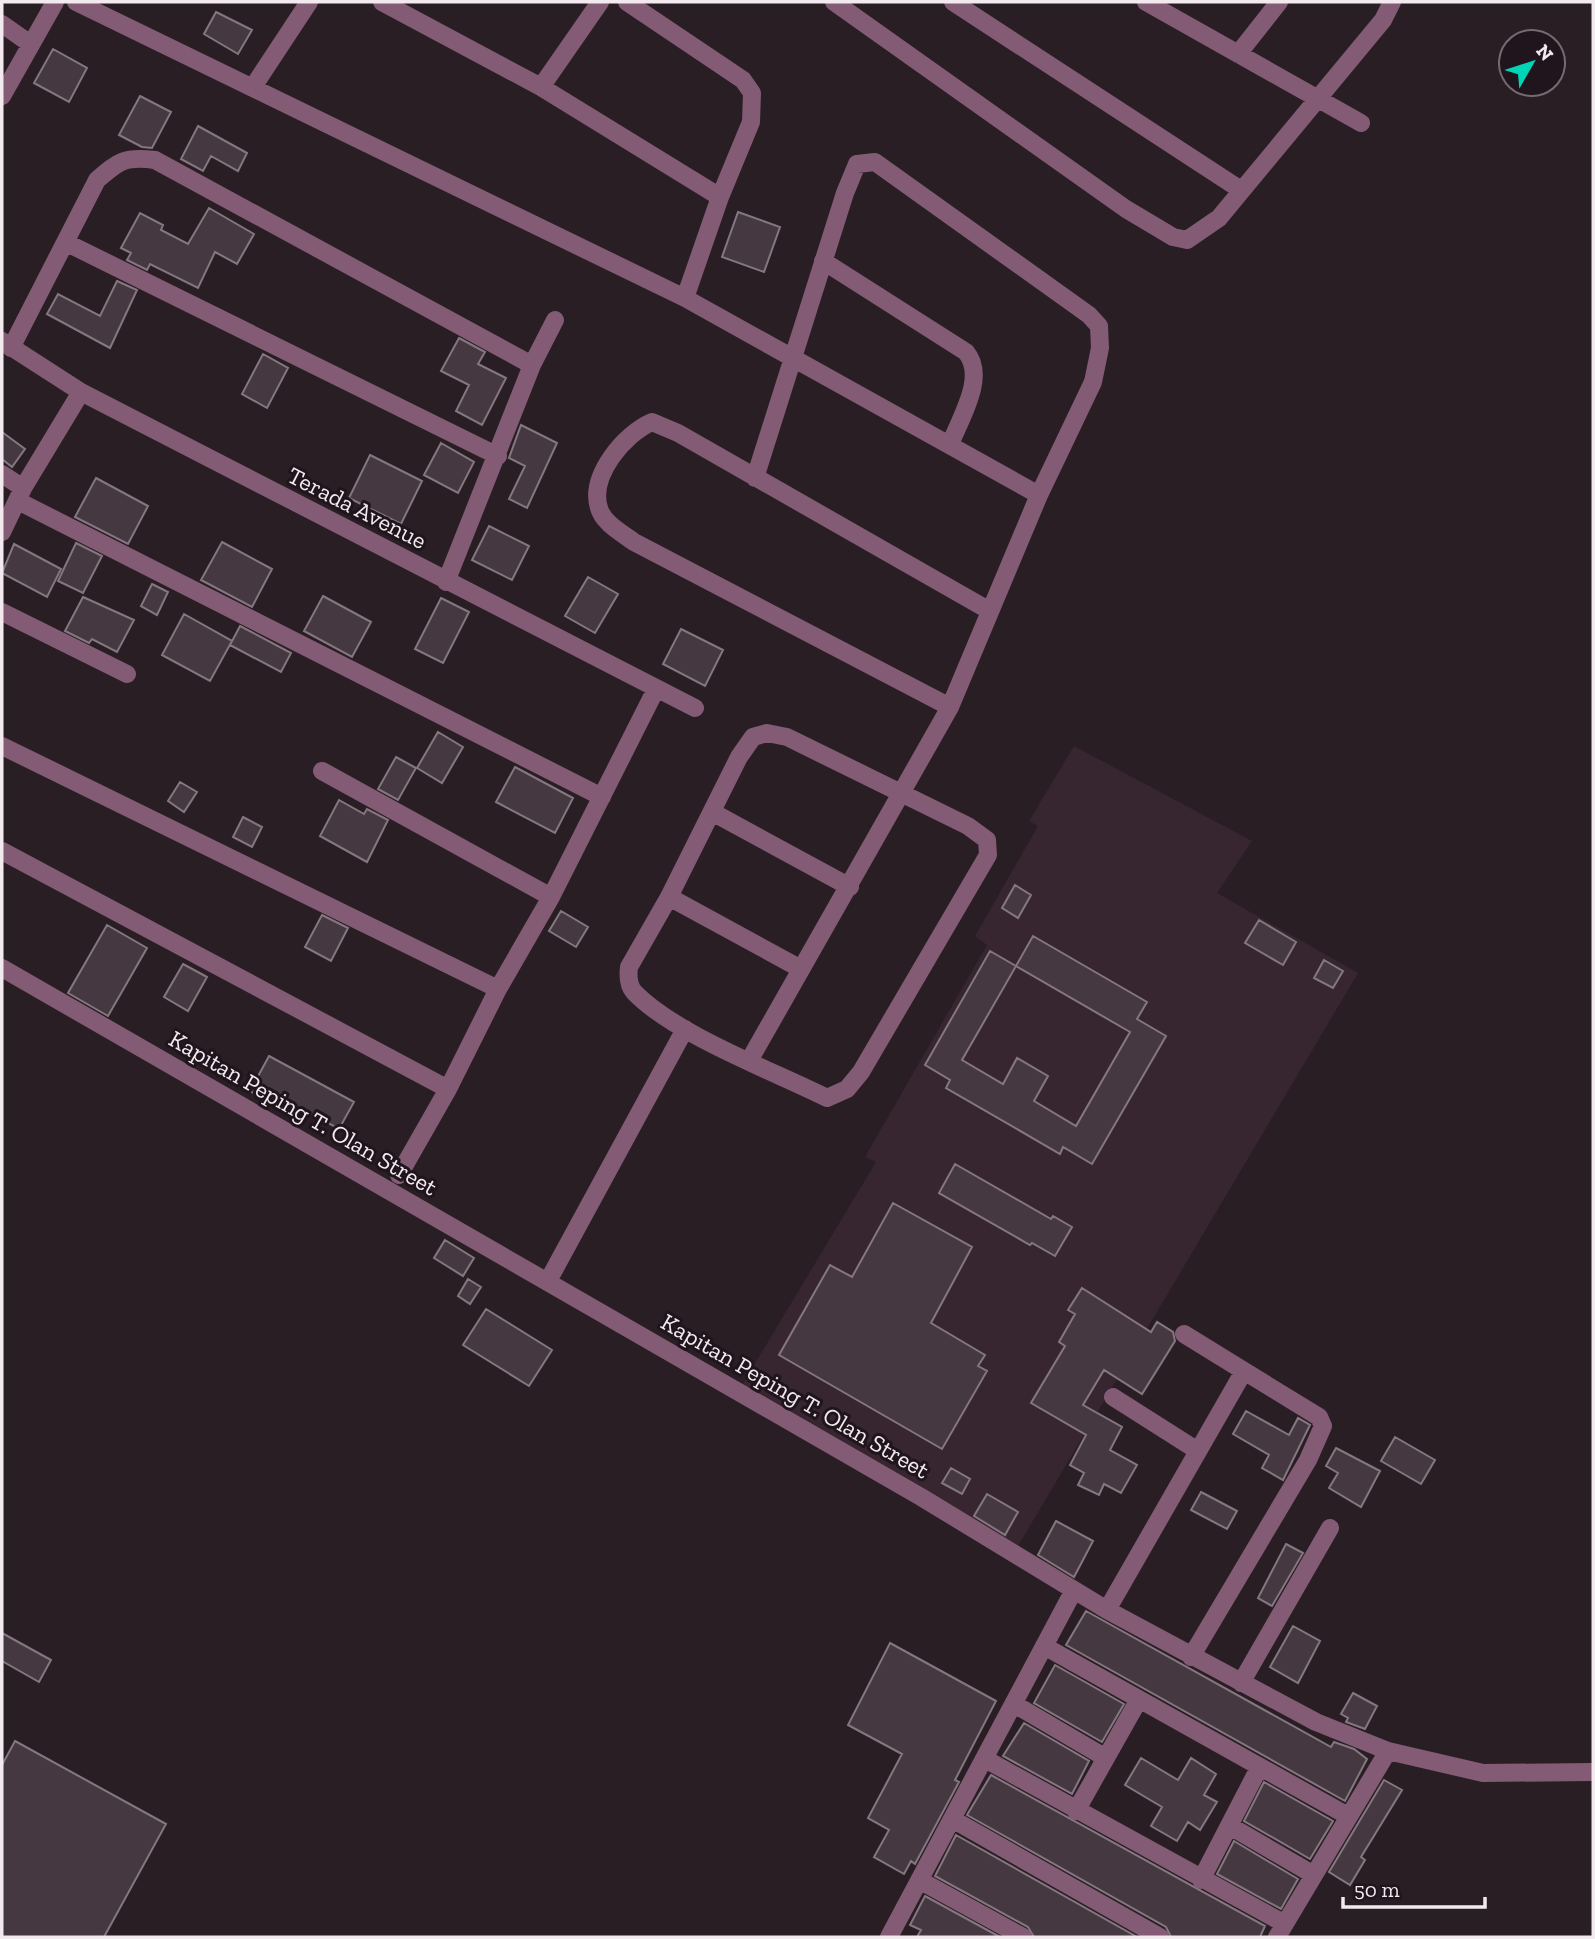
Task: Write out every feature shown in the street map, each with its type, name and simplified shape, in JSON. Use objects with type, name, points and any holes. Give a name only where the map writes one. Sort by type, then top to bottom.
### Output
[{"type":"street","points":[[2,96],[29,43],[55,2]]},
{"type":"street","points":[[76,2],[685,298],[1039,495]]},
{"type":"street","points":[[382,2],[541,87],[720,197]]},
{"type":"street","points":[[541,87],[600,2]]},
{"type":"street","points":[[627,2],[743,80],[751,93],[751,122],[720,197],[685,298]]},
{"type":"street","points":[[834,2],[1126,209],[1173,237],[1187,240],[1219,218],[1383,20],[1392,2]]},
{"type":"street","points":[[953,2],[1241,190]]},
{"type":"street","points":[[1146,2],[1361,123]]},
{"type":"street","points":[[1238,54],[1279,2]]},
{"type":"street","points":[[253,87],[304,3]]},
{"type":"street","points":[[2,24],[29,43]]},
{"type":"street","points":[[6,344],[66,243],[97,180],[117,163],[132,157],[155,160],[532,365]]},
{"type":"street","points":[[749,1061],[903,794],[950,706],[1039,495],[1093,382],[1100,348],[1099,326],[1089,316],[875,162],[857,164],[823,261],[755,478]]},
{"type":"street","points":[[66,243],[498,456]]},
{"type":"street","points":[[823,261],[966,352],[974,362],[975,378],[950,445]]},
{"type":"street","points":[[446,582],[532,365],[555,320]]},
{"type":"street","name":"Terada Avenue","points":[[6,344],[81,392],[695,708]]},
{"type":"street","points":[[2,532],[20,494],[81,392]]},
{"type":"street","points":[[950,706],[634,542],[611,525],[599,511],[596,489],[618,449],[636,429],[652,422],[678,433],[990,611]]},
{"type":"street","points":[[2,474],[20,494],[602,797]]},
{"type":"street","points":[[2,612],[127,674]]},
{"type":"street","points":[[399,1175],[498,989],[551,897],[656,688]]},
{"type":"street","points":[[766,733],[787,737],[903,794],[968,826],[987,840],[988,855],[861,1072],[847,1089],[827,1098],[685,1028],[632,990],[628,977],[629,967],[669,897],[739,757],[753,737],[766,733]]},
{"type":"street","points":[[2,746],[498,989]]},
{"type":"street","points":[[322,771],[551,897]]},
{"type":"street","points":[[712,813],[850,887]]},
{"type":"street","points":[[2,851],[447,1089]]},
{"type":"street","points":[[669,897],[801,969]]},
{"type":"street","name":"Kapitan Peping T. Olan Street","points":[[2,968],[960,1520],[1107,1610],[1316,1722],[1388,1751],[1483,1773],[1593,1772]]},
{"type":"street","points":[[548,1282],[685,1028]]},
{"type":"street","points":[[1184,1334],[1319,1417],[1323,1426],[1308,1460],[1191,1657]]},
{"type":"street","points":[[1107,1610],[1244,1371]]},
{"type":"street","points":[[1112,1397],[1198,1451]]},
{"type":"street","points":[[1241,1684],[1330,1528]]},
{"type":"street","points":[[889,1937],[1074,1590]]},
{"type":"street","points":[[1044,1646],[1259,1769],[1348,1816]]},
{"type":"street","points":[[1076,1811],[1138,1701]]},
{"type":"street","points":[[1014,1704],[1107,1758]]},
{"type":"street","points":[[985,1759],[1201,1880],[1281,1931],[1388,1751]]},
{"type":"street","points":[[1201,1880],[1259,1769]]},
{"type":"street","points":[[952,1819],[1160,1937]]},
{"type":"street","points":[[1230,1826],[1314,1875]]},
{"type":"street","points":[[921,1881],[1023,1937]]},
{"type":"shaded area","points":[[1074,746],[1252,841],[1217,893],[1358,973],[1018,1546],[742,1385],[876,1162],[865,1157],[987,945],[975,936],[1038,826],[1029,821]]},
{"type":"building","points":[[216,12],[252,30],[238,54],[204,34]]},
{"type":"building","points":[[53,49],[87,68],[69,102],[34,83]]},
{"type":"building","points":[[140,96],[171,112],[152,148],[142,147],[119,135]]},
{"type":"building","points":[[198,126],[247,153],[238,171],[211,156],[203,171],[181,159]]},
{"type":"building","points":[[209,208],[254,234],[237,264],[215,252],[198,288],[150,264],[147,270],[127,260],[131,253],[121,248],[140,213],[163,225],[161,230],[188,244]]},
{"type":"building","points":[[738,212],[780,227],[764,272],[722,257]]},
{"type":"building","points":[[117,281],[137,290],[110,348],[47,314],[58,294],[100,316]]},
{"type":"building","points":[[459,338],[485,352],[478,364],[506,378],[482,425],[456,411],[469,385],[441,371]]},
{"type":"building","points":[[263,354],[288,368],[267,408],[242,394]]},
{"type":"building","points":[[521,425],[557,443],[527,508],[509,499],[525,466],[509,458]]},
{"type":"building","points":[[2,432],[25,449],[12,467],[2,459]]},
{"type":"building","points":[[441,443],[474,462],[458,493],[424,475]]},
{"type":"building","points":[[370,455],[422,481],[401,524],[349,498]]},
{"type":"building","points":[[96,478],[148,506],[128,544],[75,517]]},
{"type":"building","points":[[489,526],[529,546],[512,580],[472,560]]},
{"type":"building","points":[[222,542],[272,569],[252,607],[201,580]]},
{"type":"building","points":[[76,543],[102,556],[83,593],[58,581]]},
{"type":"building","points":[[14,544],[61,569],[47,597],[2,573]]},
{"type":"building","points":[[588,577],[618,594],[595,633],[565,616]]},
{"type":"building","points":[[152,584],[168,592],[157,615],[141,606]]},
{"type":"building","points":[[323,596],[371,622],[352,657],[304,631]]},
{"type":"building","points":[[83,597],[134,620],[117,652],[92,639],[89,643],[65,631]]},
{"type":"building","points":[[441,598],[469,612],[443,663],[415,649]]},
{"type":"building","points":[[184,614],[232,641],[210,681],[162,655]]},
{"type":"building","points":[[240,626],[291,653],[281,672],[230,645]]},
{"type":"building","points":[[681,629],[723,650],[705,686],[663,664]]},
{"type":"building","points":[[438,732],[463,747],[442,783],[417,768]]},
{"type":"building","points":[[396,757],[416,768],[398,800],[378,789]]},
{"type":"building","points":[[515,767],[573,798],[555,833],[496,802]]},
{"type":"building","points":[[180,782],[197,792],[184,812],[168,801]]},
{"type":"building","points":[[339,800],[364,814],[367,809],[388,820],[367,862],[320,836]]},
{"type":"building","points":[[243,817],[262,827],[252,847],[233,837]]},
{"type":"building","points":[[1015,885],[1031,895],[1018,918],[1002,908]]},
{"type":"building","points":[[561,911],[588,927],[576,947],[549,931]]},
{"type":"building","points":[[322,915],[348,928],[331,961],[305,947]]},
{"type":"building","points":[[1259,920],[1296,942],[1283,965],[1245,943]]},
{"type":"building","points":[[107,925],[147,948],[108,1016],[68,993]]},
{"type":"building","points":[[1033,936],[1147,1002],[1137,1019],[1166,1036],[1092,1164],[1063,1147],[1060,1154],[946,1088],[950,1080],[925,1065],[990,951],[1016,966]],"holes":[[[1016,966],[1130,1032],[1076,1126],[1034,1101],[1048,1076],[1017,1058],[1003,1084],[962,1060]]]},
{"type":"building","points":[[1324,960],[1343,971],[1333,988],[1314,978]]},
{"type":"building","points":[[183,964],[207,977],[188,1011],[164,997]]},
{"type":"building","points":[[269,1056],[354,1102],[339,1129],[301,1108],[296,1117],[250,1091]]},
{"type":"building","points":[[955,1164],[1051,1219],[1053,1216],[1072,1227],[1055,1256],[1032,1243],[1030,1245],[939,1193]]},
{"type":"building","points":[[893,1203],[972,1247],[931,1323],[985,1355],[978,1366],[987,1371],[942,1449],[779,1355],[830,1265],[852,1277]]},
{"type":"building","points":[[445,1240],[474,1258],[463,1276],[434,1258]]},
{"type":"building","points":[[468,1279],[481,1287],[470,1304],[458,1296]]},
{"type":"building","points":[[1082,1288],[1151,1332],[1157,1322],[1173,1332],[1175,1341],[1142,1394],[1104,1370],[1083,1405],[1122,1427],[1110,1450],[1137,1465],[1121,1493],[1104,1484],[1099,1495],[1078,1485],[1084,1473],[1070,1465],[1086,1435],[1031,1403],[1065,1346],[1059,1342],[1075,1314],[1068,1310]]},
{"type":"building","points":[[486,1309],[552,1350],[529,1386],[463,1345]]},
{"type":"building","points":[[1246,1411],[1289,1435],[1298,1418],[1310,1425],[1283,1480],[1262,1468],[1269,1455],[1233,1434]]},
{"type":"building","points":[[1395,1437],[1435,1460],[1421,1484],[1381,1461]]},
{"type":"building","points":[[1336,1448],[1380,1471],[1361,1507],[1329,1488],[1338,1473],[1326,1466]]},
{"type":"building","points":[[951,1468],[970,1479],[962,1494],[942,1483]]},
{"type":"building","points":[[1201,1492],[1237,1511],[1227,1529],[1191,1510]]},
{"type":"building","points":[[987,1494],[1018,1512],[1005,1535],[974,1516]]},
{"type":"building","points":[[1056,1521],[1093,1541],[1074,1577],[1038,1555]]},
{"type":"building","points":[[1286,1544],[1303,1553],[1272,1606],[1258,1598]]},
{"type":"building","points":[[1086,1611],[1331,1747],[1334,1742],[1354,1749],[1367,1759],[1345,1801],[1066,1645]]},
{"type":"building","points":[[1293,1626],[1320,1641],[1298,1683],[1270,1667]]},
{"type":"building","points":[[2,1633],[51,1660],[39,1682],[2,1661]]},
{"type":"building","points":[[890,1643],[996,1701],[955,1780],[959,1782],[915,1864],[911,1861],[904,1874],[874,1857],[889,1830],[868,1818],[902,1754],[848,1725]]},
{"type":"building","points":[[1055,1665],[1124,1704],[1102,1742],[1034,1703]]},
{"type":"building","points":[[1353,1693],[1377,1706],[1365,1729],[1346,1722],[1348,1718],[1341,1714]]},
{"type":"building","points":[[1024,1723],[1089,1761],[1072,1794],[1003,1756]]},
{"type":"building","points":[[15,1741],[166,1824],[104,1937],[2,1937],[2,1765]]},
{"type":"building","points":[[1141,1758],[1178,1780],[1191,1758],[1216,1774],[1204,1795],[1217,1802],[1200,1830],[1188,1822],[1177,1841],[1151,1826],[1162,1807],[1125,1785]]},
{"type":"building","points":[[991,1775],[1265,1926],[1260,1937],[1171,1937],[1166,1927],[967,1815]]},
{"type":"building","points":[[1384,1780],[1402,1790],[1361,1857],[1365,1860],[1350,1885],[1329,1872]]},
{"type":"building","points":[[1264,1782],[1333,1821],[1310,1859],[1244,1821]]},
{"type":"building","points":[[956,1835],[1137,1937],[1034,1937],[1028,1927],[935,1876]]},
{"type":"building","points":[[1234,1841],[1298,1879],[1281,1909],[1217,1874]]},
{"type":"building","points":[[925,1896],[1000,1937],[917,1937],[921,1930],[910,1925]]}]
